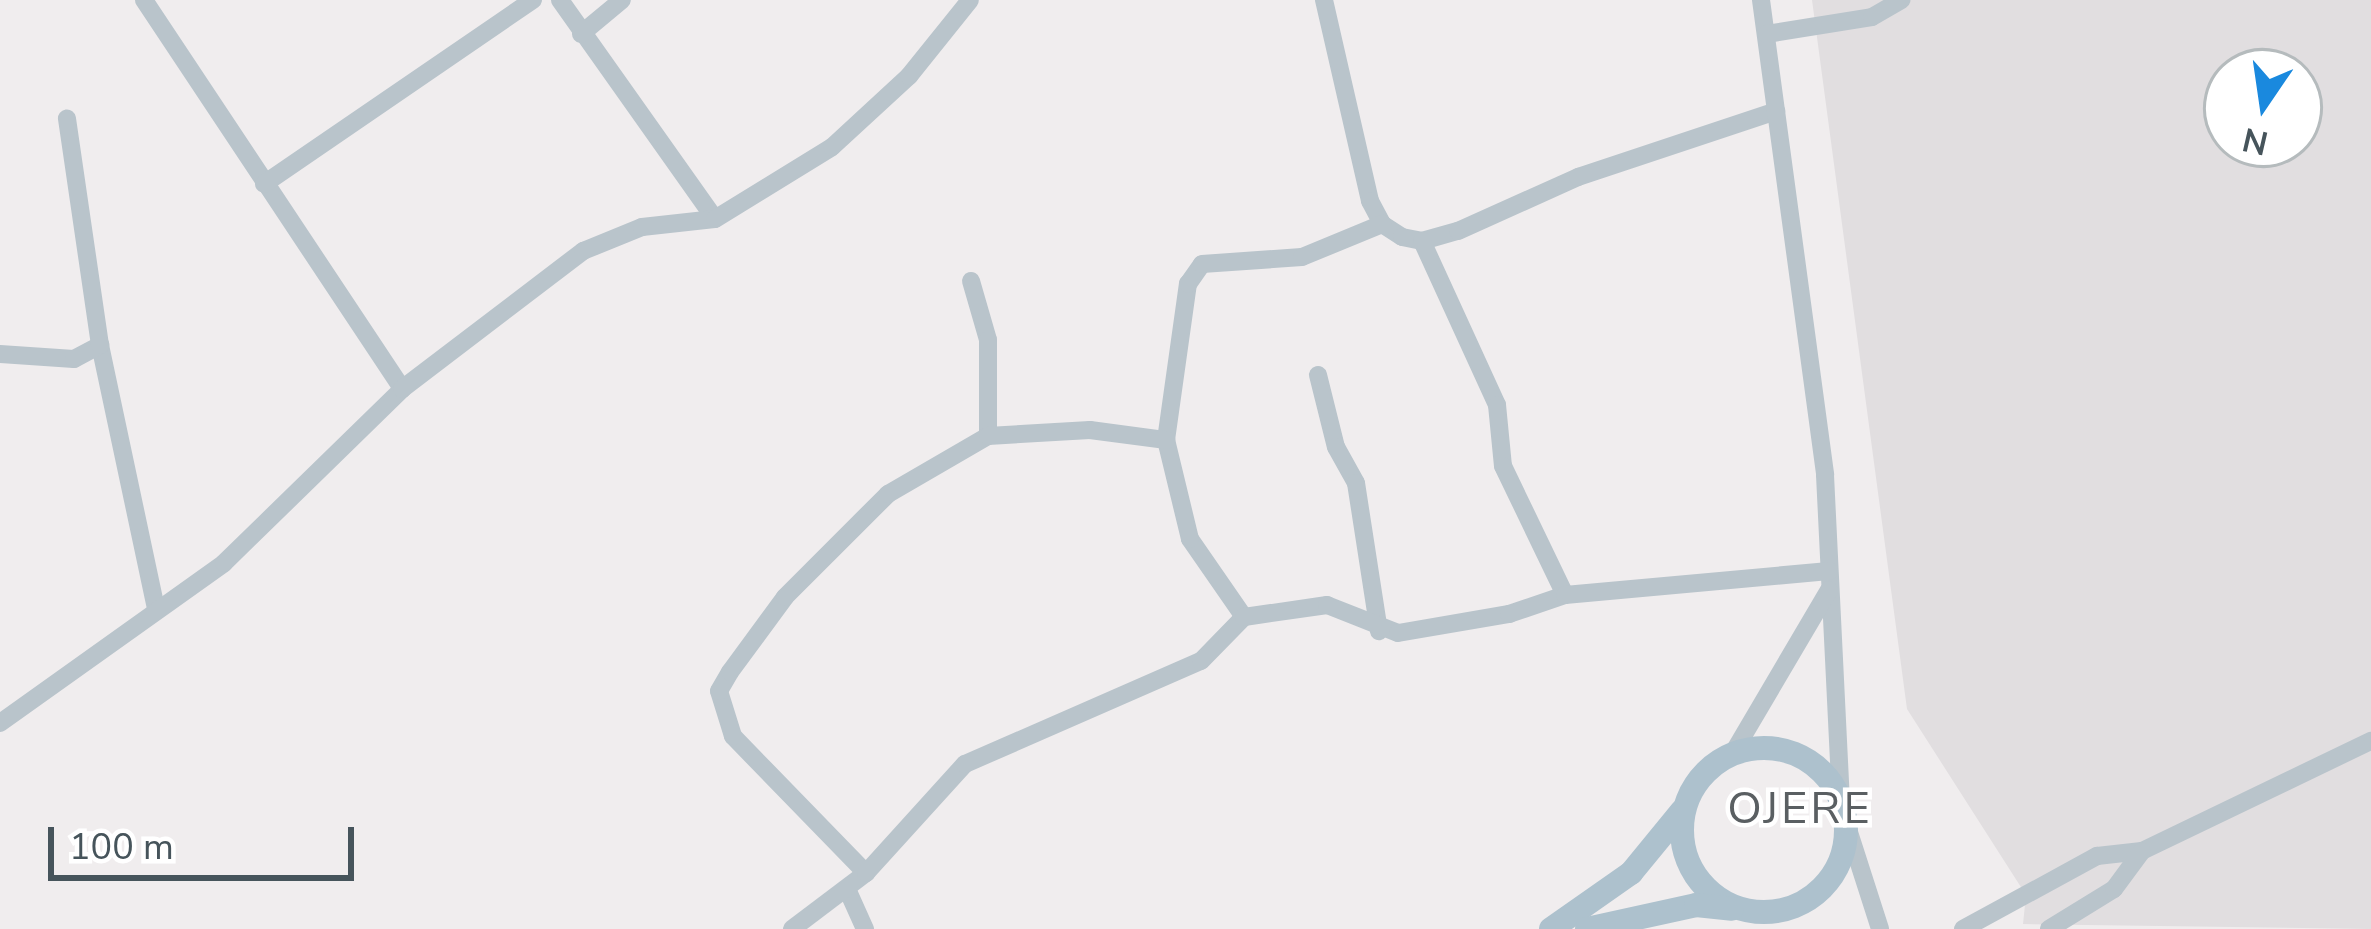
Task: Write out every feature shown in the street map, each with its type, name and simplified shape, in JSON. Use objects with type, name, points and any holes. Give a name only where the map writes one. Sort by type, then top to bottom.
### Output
[{"type":"main road","points":[[1551,929],[1631,873],[1683,809],[1694,785],[1733,753],[1759,748],[1796,755],[1828,778],[1844,813],[1834,875],[1816,894],[1781,910],[1696,905],[1587,929]]},
{"type":"main road","points":[[1683,809],[1686,860],[1699,882],[1743,910]]},
{"type":"street","points":[[144,0],[402,389]]},
{"type":"street","points":[[264,184],[533,0]]},
{"type":"street","points":[[560,0],[715,220]]},
{"type":"street","points":[[581,34],[622,0]]},
{"type":"street","points":[[0,723],[224,563],[402,389],[583,250],[642,227],[715,220],[871,115],[970,0]]},
{"type":"street","points":[[1324,0],[1370,201],[1382,224],[1422,241],[1497,405],[1503,466],[1565,596]]},
{"type":"street","points":[[1761,0],[1825,475],[1844,813],[1880,929]]},
{"type":"street","points":[[1767,34],[1872,17],[1901,0]]},
{"type":"street","points":[[1422,241],[1578,177],[1776,111]]},
{"type":"street","points":[[67,118],[100,345],[157,609]]},
{"type":"street","points":[[1244,617],[1190,538],[1166,440],[1194,270],[1302,257],[1382,224]]},
{"type":"street","points":[[971,280],[988,340],[988,436]]},
{"type":"street","points":[[0,354],[74,358],[100,345]]},
{"type":"street","points":[[1318,375],[1336,447],[1356,483],[1379,632]]},
{"type":"street","points":[[866,873],[748,757],[723,715],[719,692],[785,597],[836,542],[888,494],[988,436],[1090,430],[1166,440]]},
{"type":"street","points":[[792,929],[866,873],[965,764],[1201,661],[1244,617],[1328,604],[1379,632],[1444,628],[1565,596],[1829,580]]},
{"type":"street","points":[[1733,753],[1829,580]]},
{"type":"street","points":[[1963,929],[2097,856],[2142,850],[2371,741]]},
{"type":"street","points":[[2049,929],[2114,889],[2142,850]]},
{"type":"street","points":[[847,889],[865,929]]},
{"type":"shaded area","points":[[1812,0],[2371,0],[2371,929],[2023,924],[2026,895],[1907,709]]},
{"type":"district","name":"OJERE","points":[[1800,809]]}]
